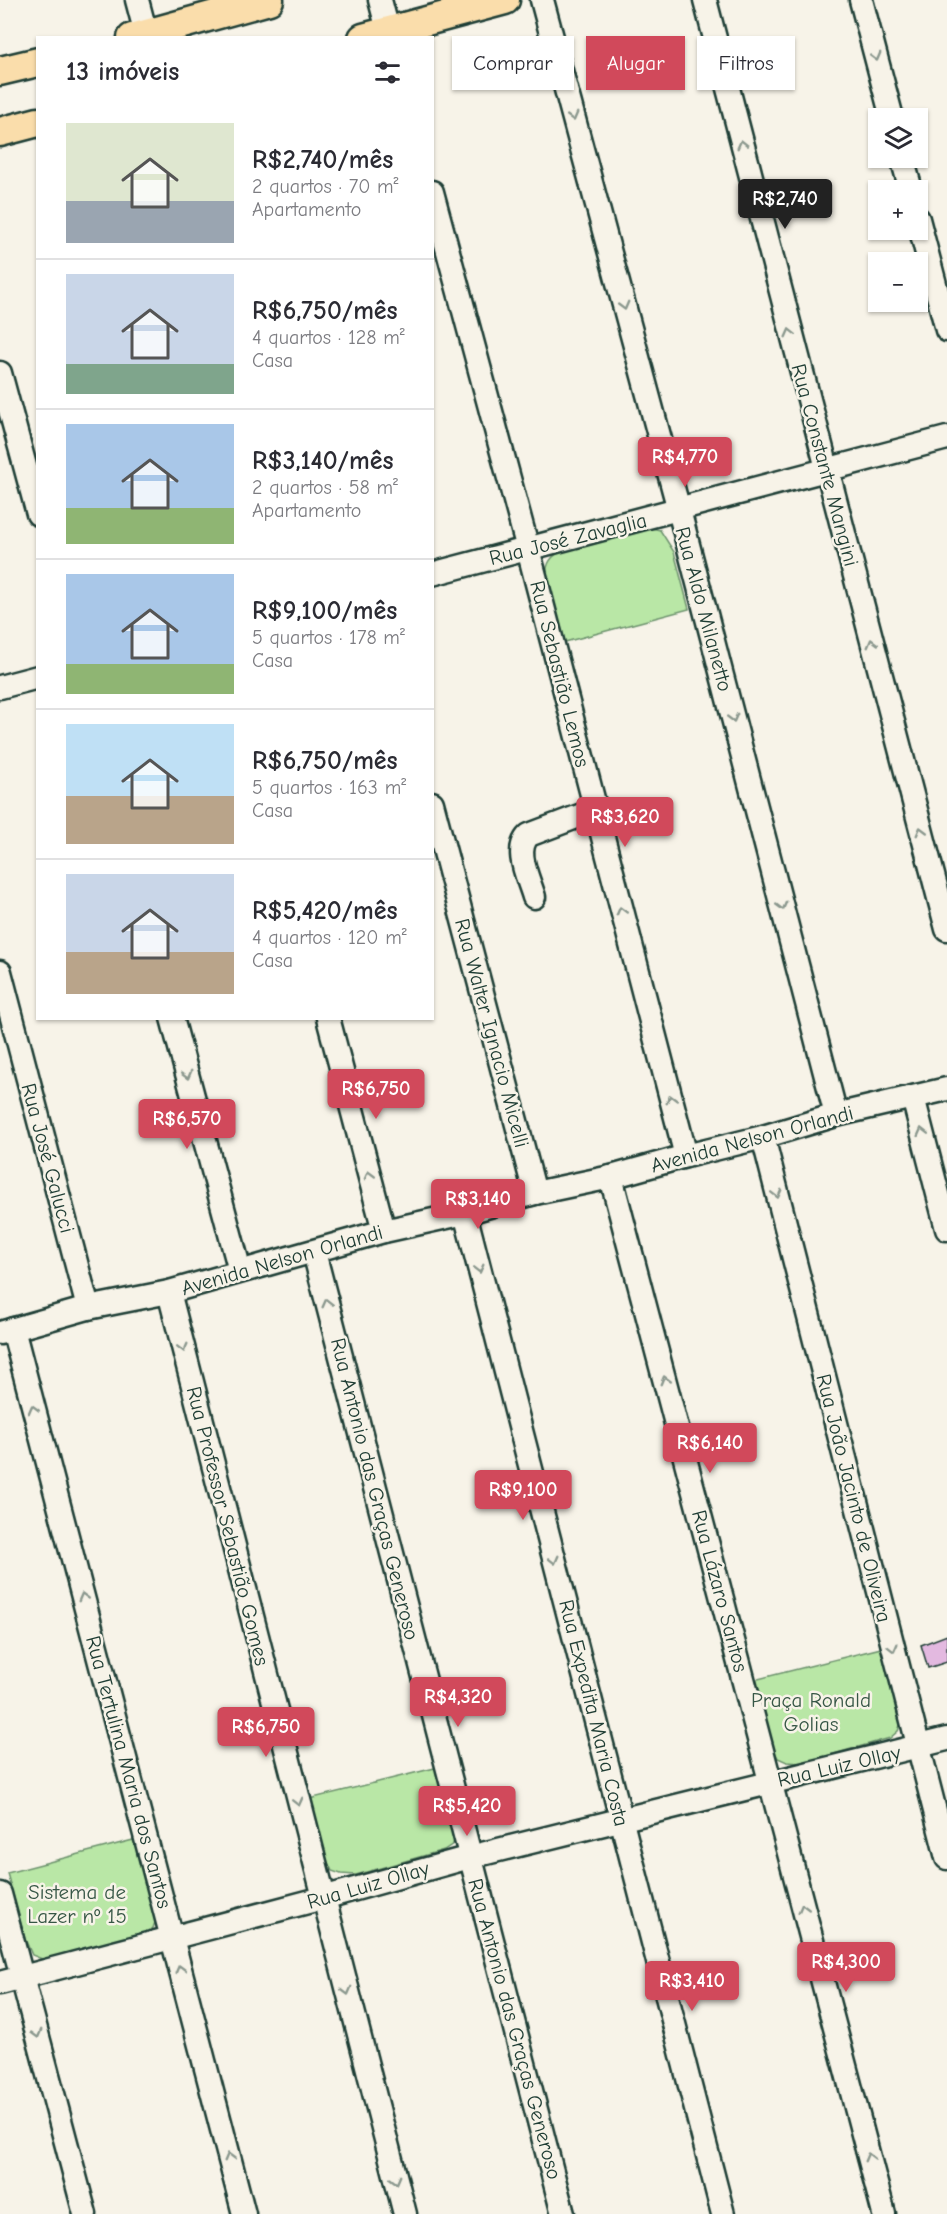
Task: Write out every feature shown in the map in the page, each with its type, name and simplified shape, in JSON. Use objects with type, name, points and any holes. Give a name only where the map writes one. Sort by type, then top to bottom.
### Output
[{"type":"main road","points":[[139,36],[269,0]]},
{"type":"main road","points":[[381,35],[505,0]]},
{"type":"main road","points":[[0,71],[36,62]]},
{"type":"main road","points":[[0,132],[36,123]]},
{"type":"street","points":[[137,0],[139,36]]},
{"type":"street","points":[[380,0],[381,35]]},
{"type":"street","name":"Rua Aldo Milanetto","points":[[542,0],[679,510],[836,1115]]},
{"type":"street","name":"Rua Constante Mangini","points":[[705,0],[947,929]]},
{"type":"street","points":[[861,0],[889,108]]},
{"type":"street","name":"Rua Sebastião Lemos","points":[[434,199],[528,549],[686,1156]]},
{"type":"street","points":[[923,240],[947,330]]},
{"type":"street","points":[[0,373],[36,507]]},
{"type":"street","name":"Rua José Zavaglia","points":[[434,573],[947,438]]},
{"type":"street","points":[[0,687],[36,678]]},
{"type":"street","points":[[534,897],[521,850],[522,841],[529,835],[595,810]]},
{"type":"street","name":"Rua Walter Ignacio Micelli","points":[[434,811],[535,1193]]},
{"type":"street","name":"Rua José Galucci","points":[[0,972],[88,1308]]},
{"type":"street","points":[[173,1020],[240,1271]]},
{"type":"street","points":[[329,1020],[384,1232]]},
{"type":"street","name":"Avenida Nelson Orlandi","points":[[6,1331],[88,1308],[169,1292],[384,1232],[465,1213],[535,1193],[611,1177],[763,1137],[836,1115],[947,1089]]},
{"type":"street","points":[[913,1097],[947,1229]]},
{"type":"street","name":"Rua João Jacinto de Oliveira","points":[[763,1137],[947,1858]]},
{"type":"street","name":"Rua Lázaro Santos","points":[[611,1177],[884,2214]]},
{"type":"street","name":"Rua Expedita Maria Costa","points":[[465,1213],[723,2214]]},
{"type":"street","name":"Rua Antonio das Graças Generoso","points":[[314,1252],[563,2214]]},
{"type":"street","name":"Rua Professor Sebastião Gomes","points":[[169,1292],[322,1898],[405,2214]]},
{"type":"street","name":"Rua Tertulina Maria dos Santos","points":[[6,1331],[172,1938],[244,2214]]},
{"type":"street","name":"Rua Luiz Ollay","points":[[0,1983],[470,1857],[947,1739]]},
{"type":"street","points":[[0,1894],[85,2214]]},
{"type":"green space","points":[[648,527],[660,530],[674,552],[689,609],[561,643],[546,587],[548,566],[552,558],[564,550]]},
{"type":"green space","name":"Praça Ronald Golias","points":[[885,1647],[902,1720],[898,1731],[890,1738],[802,1763],[787,1762],[778,1758],[770,1742],[754,1680]]},
{"type":"green space","points":[[439,1767],[456,1833],[453,1844],[444,1850],[356,1875],[332,1871],[324,1854],[309,1799]]},
{"type":"green space","name":"Sistema de Lazer nº 15","points":[[137,1839],[157,1917],[153,1928],[145,1935],[57,1960],[42,1959],[32,1955],[25,1939],[7,1873]]},
{"type":"building","points":[[947,1635],[947,1662],[928,1668],[921,1645]]}]
